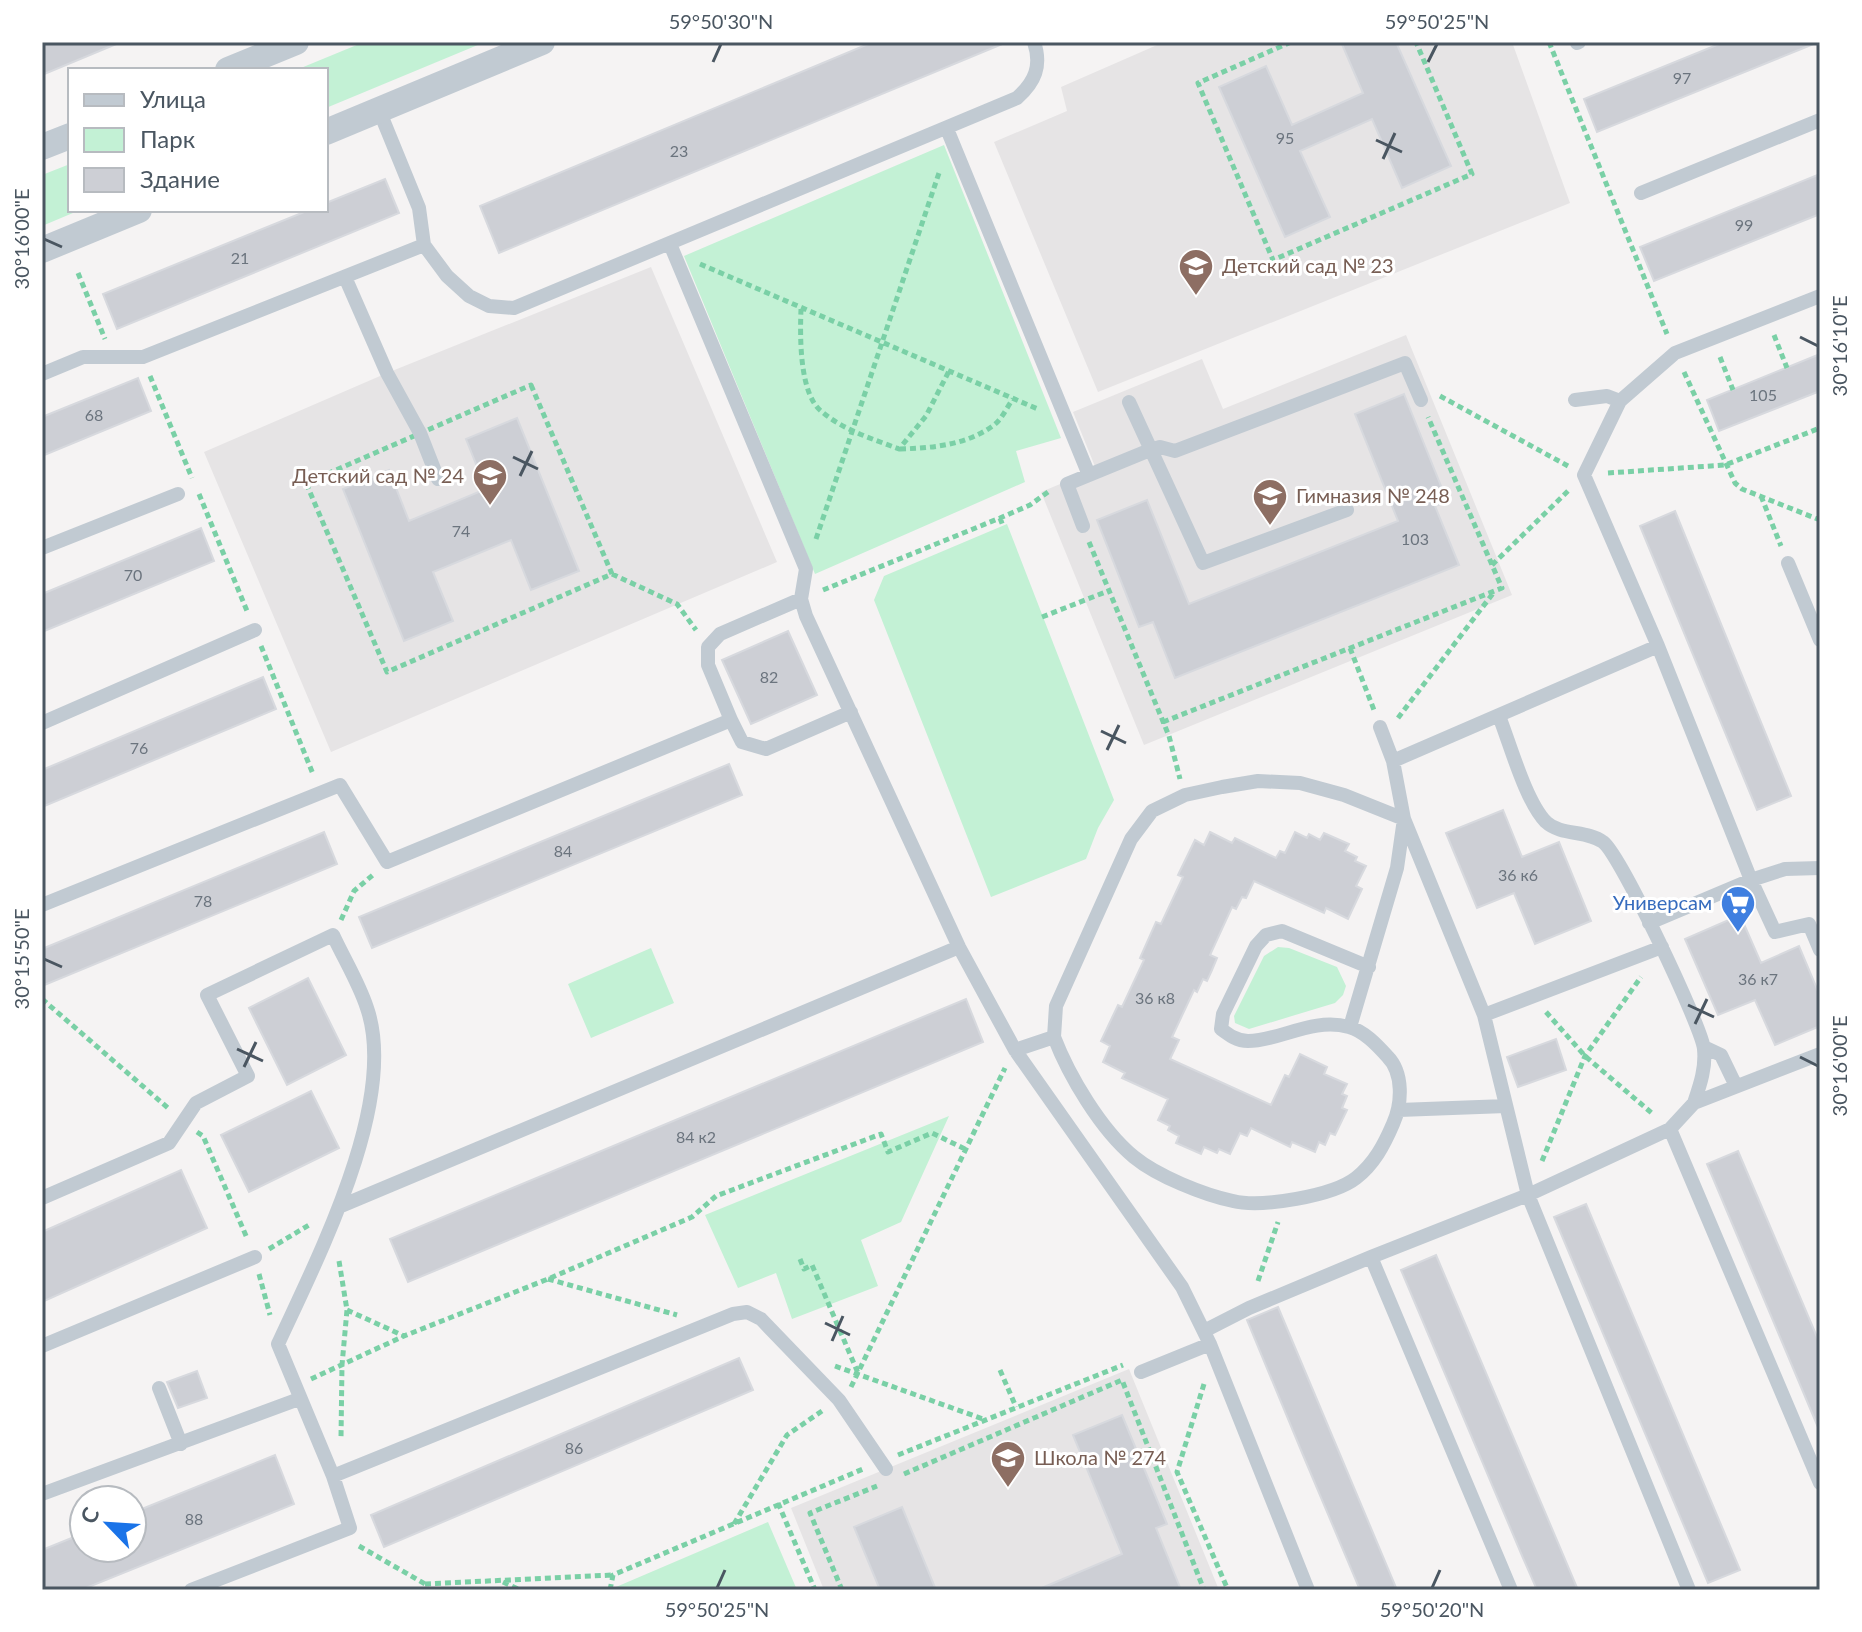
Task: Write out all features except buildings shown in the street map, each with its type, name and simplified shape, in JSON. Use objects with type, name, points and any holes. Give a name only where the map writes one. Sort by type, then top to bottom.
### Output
[{"type":"street","points":[[233,68],[296,42]]},
{"type":"street","points":[[328,131],[542,42]]},
{"type":"street","points":[[42,147],[68,137]]},
{"type":"street","points":[[42,250],[134,212]]},
{"type":"lane","points":[[379,110],[419,208],[424,245],[447,276],[469,296],[489,306],[514,308],[672,248],[949,134],[1017,98],[1030,87],[1037,73],[1034,42]]},
{"type":"lane","points":[[1641,193],[1820,120]]},
{"type":"lane","points":[[949,134],[1089,475]]},
{"type":"lane","points":[[42,374],[83,357],[143,357],[424,245]]},
{"type":"lane","points":[[672,248],[806,569],[801,599],[959,947],[1015,1050],[1182,1287],[1207,1337],[1308,1590]]},
{"type":"lane","points":[[345,277],[387,373],[420,433],[438,479]]},
{"type":"lane","points":[[1820,296],[1675,353],[1620,401],[1584,475],[1775,932],[1809,924],[1820,950]]},
{"type":"lane","points":[[1083,526],[1067,484],[1150,450],[1160,447],[1175,451],[1405,363],[1421,400]]},
{"type":"lane","points":[[1575,400],[1607,396],[1620,401]]},
{"type":"lane","points":[[1129,402],[1203,563],[1347,510]]},
{"type":"lane","points":[[42,548],[178,494]]},
{"type":"lane","points":[[1788,563],[1820,640]]},
{"type":"lane","points":[[801,599],[720,634],[708,647],[708,665],[731,720],[742,742],[766,749],[851,712]]},
{"type":"lane","points":[[42,723],[255,630]]},
{"type":"lane","points":[[1393,761],[1658,646]]},
{"type":"lane","points":[[1138,1366],[1207,1337],[1249,1308],[1528,1195],[1670,1129],[1694,1103],[1703,1077],[1704,1047],[1662,947],[1616,858],[1602,841],[1548,824],[1540,814],[1527,790],[1499,716]]},
{"type":"lane","points":[[42,905],[340,785],[387,862],[731,720]]},
{"type":"lane","points":[[1381,729],[1393,761],[1404,819],[1484,1015],[1528,1195],[1689,1590]]},
{"type":"lane","points":[[1369,967],[1282,931],[1266,935],[1256,946],[1223,1014],[1221,1029],[1233,1039],[1249,1041],[1310,1026],[1350,1027],[1372,1040],[1391,1059],[1399,1080],[1399,1110],[1374,1161],[1354,1180],[1326,1192],[1254,1203],[1235,1202],[1158,1172],[1136,1159],[1117,1141],[1066,1069],[1054,1037],[1056,1006],[1131,839],[1152,811],[1185,795],[1258,781],[1300,783],[1344,795],[1404,819]]},
{"type":"lane","points":[[1350,1027],[1397,868],[1404,819]]},
{"type":"lane","points":[[1649,923],[1785,869],[1820,868]]},
{"type":"lane","points":[[42,1198],[169,1143],[196,1103],[248,1076],[207,995],[333,935],[368,1009],[375,1053],[369,1107],[341,1206],[278,1344],[333,1476],[350,1528],[191,1590]]},
{"type":"lane","points":[[341,1206],[959,947]]},
{"type":"lane","points":[[1484,1015],[1662,947]]},
{"type":"lane","points":[[1015,1050],[1054,1037]]},
{"type":"lane","points":[[1704,1047],[1721,1055],[1736,1086]]},
{"type":"lane","points":[[1694,1103],[1820,1054]]},
{"type":"lane","points":[[1399,1110],[1506,1106]]},
{"type":"lane","points":[[1670,1129],[1820,1483]]},
{"type":"lane","points":[[42,1346],[255,1257]]},
{"type":"lane","points":[[1371,1257],[1511,1590]]},
{"type":"lane","points":[[333,1476],[733,1314],[747,1312],[761,1319],[839,1400],[884,1465]]},
{"type":"lane","points":[[159,1388],[181,1444]]},
{"type":"lane","points":[[42,1494],[181,1444],[299,1392]]},
{"type":"path","points":[[1291,42],[1198,83],[1273,260],[1472,174],[1416,42]]},
{"type":"path","points":[[1549,42],[1675,353],[1735,483],[1820,520]]},
{"type":"path","points":[[806,569],[949,134]]},
{"type":"path","points":[[672,248],[801,309],[1067,422]]},
{"type":"path","points":[[78,273],[112,356]]},
{"type":"path","points":[[801,309],[804,378],[818,410],[852,430],[899,449],[931,449],[967,440],[996,424],[1013,399]]},
{"type":"path","points":[[1766,317],[1787,368]]},
{"type":"path","points":[[1712,338],[1733,390]]},
{"type":"path","points":[[143,357],[321,794]]},
{"type":"path","points":[[899,449],[926,416],[949,371]]},
{"type":"path","points":[[1413,381],[1584,475],[1725,465],[1820,428]]},
{"type":"path","points":[[612,574],[387,672],[306,483],[531,385],[612,574],[677,604],[708,647]]},
{"type":"path","points":[[1163,722],[1502,588],[1421,400]]},
{"type":"path","points":[[1492,565],[1584,475]]},
{"type":"path","points":[[820,591],[1000,518],[1030,505],[1042,495]]},
{"type":"path","points":[[1761,495],[1788,563]]},
{"type":"path","points":[[1000,518],[1003,526]]},
{"type":"path","points":[[1083,526],[1163,722],[1185,795]]},
{"type":"path","points":[[1042,617],[1108,591]]},
{"type":"path","points":[[1350,648],[1381,729],[1394,723],[1413,701],[1494,591]]},
{"type":"path","points":[[333,935],[354,891],[387,862]]},
{"type":"path","points":[[1528,1195],[1585,1056],[1662,947]]},
{"type":"path","points":[[1531,997],[1585,1056],[1670,1129]]},
{"type":"path","points":[[42,999],[203,1136],[255,1257],[278,1344]]},
{"type":"path","points":[[847,1394],[1007,1065]]},
{"type":"path","points":[[299,1392],[342,1365],[404,1336],[692,1217],[716,1196],[881,1134],[888,1152],[932,1133],[965,1149]]},
{"type":"path","points":[[255,1257],[341,1206]]},
{"type":"path","points":[[1255,1289],[1280,1219]]},
{"type":"path","points":[[338,1257],[347,1310],[340,1452]]},
{"type":"path","points":[[800,1259],[804,1269],[812,1265],[858,1374]]},
{"type":"path","points":[[548,1279],[685,1317]]},
{"type":"path","points":[[347,1310],[404,1336]]},
{"type":"path","points":[[1207,1337],[1204,1382],[1177,1472],[1228,1590]]},
{"type":"path","points":[[831,1364],[984,1419]]},
{"type":"path","points":[[350,1528],[359,1547],[426,1587],[613,1575],[734,1525],[778,1503],[884,1465],[984,1419],[1138,1366]]},
{"type":"path","points":[[1000,1370],[1016,1407]]},
{"type":"path","points":[[842,1590],[810,1513],[1122,1380],[1204,1590]]},
{"type":"path","points":[[734,1525],[787,1435],[823,1410]]},
{"type":"path","points":[[778,1503],[815,1590]]},
{"type":"path","points":[[610,1590],[613,1575]]},
{"type":"path","points":[[502,1582],[520,1590]]},
{"type":"shaded area","name":"Детский сад № 23","points":[[1164,42],[1512,42],[1570,203],[1098,392],[994,142],[1067,111],[1061,87]]},
{"type":"shaded area","name":"Детский сад № 24","points":[[651,267],[777,562],[331,752],[204,452],[387,373]]},
{"type":"shaded area","name":"Гимназия № 248","points":[[1406,335],[1512,595],[1144,745],[1041,492],[1096,469],[1073,412],[1202,359],[1223,409]]},
{"type":"shaded area","name":"Школа № 274","points":[[1129,1369],[1219,1590],[824,1590],[791,1508]]},
{"type":"green space","points":[[364,42],[485,42],[328,107],[328,68],[301,68]]},
{"type":"green space","points":[[944,145],[1061,438],[1016,451],[1025,482],[815,574],[684,256]]},
{"type":"green space","points":[[68,165],[68,212],[75,212],[42,226],[42,175]]},
{"type":"green space","points":[[1007,524],[1114,800],[1098,828],[1086,859],[991,897],[874,600],[884,576]]},
{"type":"green space","points":[[1278,947],[1289,948],[1337,967],[1346,986],[1343,995],[1335,1003],[1249,1029],[1235,1023],[1234,1016],[1264,956]]},
{"type":"green space","points":[[651,948],[674,1003],[591,1038],[568,984]]},
{"type":"green space","points":[[949,1116],[901,1222],[861,1240],[878,1286],[792,1319],[776,1273],[738,1288],[705,1215]]},
{"type":"green space","points":[[768,1522],[797,1590],[617,1590],[616,1587]]},
{"type":"place","name":"Детский сад № 23","points":[[1196,297]]},
{"type":"place","name":"Детский сад № 24","points":[[490,507]]},
{"type":"place","name":"Гимназия № 248","points":[[1270,527]]},
{"type":"place","name":"Универсам","points":[[1738,934]]},
{"type":"place","name":"Школа № 274","points":[[1008,1489]]}]
